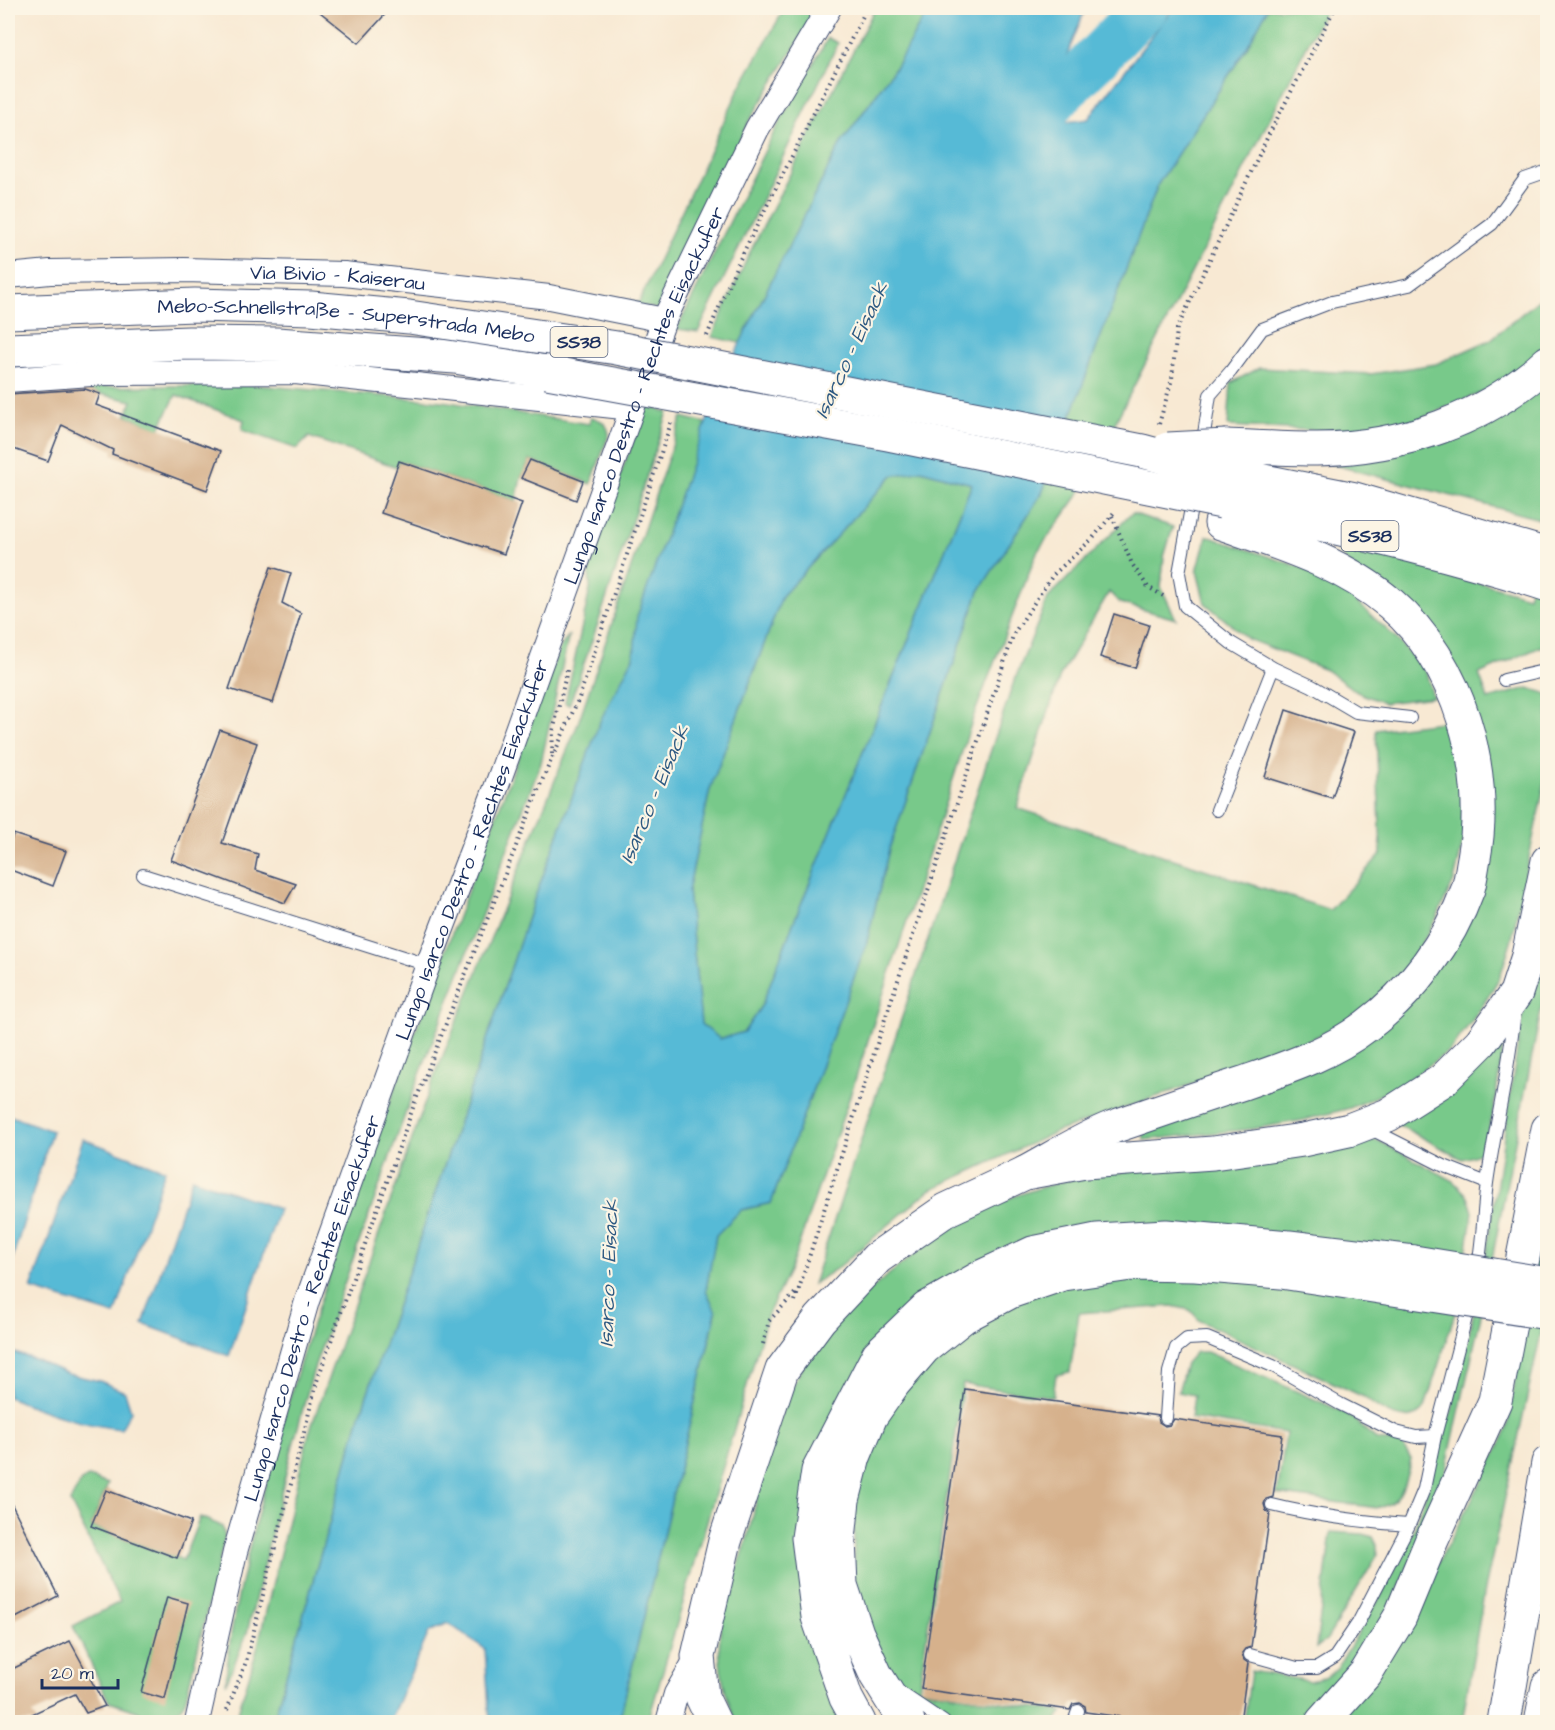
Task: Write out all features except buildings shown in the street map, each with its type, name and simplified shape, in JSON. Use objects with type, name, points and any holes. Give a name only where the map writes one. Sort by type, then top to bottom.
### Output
[{"type":"main road","name":"Mebo-Schnellstraße - Superstrada Mebo","points":[[8,312],[195,305],[311,308],[409,317],[617,348],[1150,439]]},
{"type":"main road","name":"Mebo-Schnellstraße - Superstrada Mebo","points":[[8,350],[200,343],[362,349],[455,357],[876,432],[1129,496],[1223,486]]},
{"type":"main road","points":[[1223,486],[1317,449],[1385,443],[1421,434],[1479,411],[1502,398],[1548,362]]},
{"type":"main road","name":"SS38","points":[[1150,439],[1223,486],[1354,499],[1535,566]]},
{"type":"main road","points":[[714,1722],[702,1697],[698,1656],[725,1541],[782,1370],[820,1320],[877,1258],[946,1210],[1025,1173],[1109,1129],[1312,1059],[1366,1027],[1415,982],[1447,934],[1468,888],[1477,841],[1479,799],[1474,760],[1463,717],[1447,676],[1419,632],[1391,603],[1349,574],[1306,552],[1223,486]]},
{"type":"main road","points":[[1025,1173],[1085,1162],[1224,1151],[1303,1140],[1361,1125],[1388,1115],[1443,1080],[1481,1042],[1516,993],[1528,956],[1548,861]]},
{"type":"main road","points":[[1322,1722],[1366,1673],[1400,1617],[1431,1542],[1495,1401],[1548,1129]]},
{"type":"main road","points":[[859,1722],[846,1698],[818,1617],[808,1538],[818,1471],[878,1355],[927,1308],[982,1275],[1033,1253],[1097,1240],[1166,1236],[1289,1247],[1548,1313]]},
{"type":"main road","points":[[908,1722],[898,1712],[876,1675],[857,1633],[841,1585],[839,1539],[843,1500],[854,1457],[871,1416],[894,1383],[924,1348],[963,1317],[1010,1292],[1063,1274],[1131,1264],[1195,1265],[1281,1272],[1548,1284]]},
{"type":"main road","points":[[1504,1722],[1548,1463]]},
{"type":"main road","points":[[1541,1722],[1548,1686]]},
{"type":"street","name":"Lungo Isarco Destro - Rechtes Eisackufer","points":[[196,1722],[235,1552],[307,1301],[428,965],[496,789],[664,320],[757,129],[829,8]]},
{"type":"street","name":"Via Bivio - Kaiserau","points":[[8,276],[50,272],[184,270],[344,274],[549,297],[664,320]]},
{"type":"street","points":[[8,380],[105,373],[295,372],[632,408]]},
{"type":"street","points":[[668,1722],[676,1694],[698,1656]]},
{"type":"lane","points":[[1410,718],[1356,712],[1231,643],[1185,606],[1179,573],[1210,395],[1262,329],[1332,302],[1409,285],[1492,224],[1526,179],[1548,171]]},
{"type":"lane","points":[[1217,810],[1273,668]]},
{"type":"lane","points":[[1504,680],[1548,670]]},
{"type":"lane","points":[[142,875],[428,965]]},
{"type":"lane","points":[[1250,1655],[1297,1668],[1317,1668],[1335,1657],[1358,1623],[1409,1525],[1424,1489],[1481,1251],[1487,1184],[1513,1041],[1516,993]]},
{"type":"lane","points":[[1361,1125],[1444,1166],[1487,1184]]},
{"type":"lane","points":[[1166,1418],[1169,1372],[1176,1348],[1188,1339],[1207,1338],[1273,1366],[1340,1404],[1396,1432],[1416,1437],[1435,1436]]},
{"type":"lane","points":[[1272,1505],[1305,1513],[1409,1525]]},
{"type":"lane","points":[[876,1675],[944,1722]]},
{"type":"path","points":[[705,341],[736,267],[867,8]]},
{"type":"path","points":[[1150,439],[1172,379],[1177,329],[1268,136],[1335,8]]},
{"type":"path","points":[[226,1712],[246,1662],[317,1381],[339,1316],[415,1102],[541,783],[579,698],[665,436],[674,415]]},
{"type":"path","points":[[795,1302],[884,1022],[1014,633],[1053,575],[1092,539],[1129,496]]},
{"type":"path","points":[[1112,516],[1132,564],[1148,587],[1185,606]]},
{"type":"green space","points":[[785,8],[819,8],[749,121],[658,309],[622,302],[639,302],[740,87]]},
{"type":"green space","points":[[875,8],[929,8],[897,65],[840,145],[740,343],[712,337],[748,256]]},
{"type":"green space","points":[[1268,8],[1326,8],[1079,494],[1037,552],[974,715],[848,1102],[791,1267],[768,1314],[648,1722],[619,1722],[716,1313],[706,1290],[716,1235],[741,1210],[771,1203],[866,945],[889,849],[979,591],[1042,493],[1158,184],[1247,47]]},
{"type":"green space","points":[[828,38],[838,43],[698,332],[677,329],[774,132]]},
{"type":"green space","points":[[1547,293],[1547,345],[1506,382],[1401,427],[1347,432],[1228,426],[1231,383],[1259,368],[1371,374],[1436,364],[1490,340]]},
{"type":"green space","points":[[1547,376],[1547,521],[1331,464]]},
{"type":"green space","points":[[255,385],[442,401],[589,424],[591,417],[603,422],[609,434],[591,484],[530,460],[521,478],[516,501],[399,461],[397,467],[309,437],[297,449],[242,430],[244,420],[176,395],[159,429],[126,416],[132,401],[80,387]]},
{"type":"green space","points":[[646,406],[668,412],[569,705],[565,703],[590,589],[589,568],[608,508]]},
{"type":"green space","points":[[682,417],[706,423],[638,617],[634,656],[600,723],[534,900],[359,1419],[273,1722],[235,1722],[256,1653],[309,1433],[431,1085],[577,726]]},
{"type":"green space","points":[[921,470],[972,484],[762,1005],[744,1032],[720,1039],[701,1024],[688,891],[710,789],[782,596],[892,476]]},
{"type":"green space","points":[[1132,513],[1173,527],[1164,557],[1161,587],[1176,619],[1120,603],[1109,592],[1060,676],[1017,808],[1330,910],[1381,854],[1376,730],[1449,721],[1460,751],[1464,838],[1454,881],[1412,961],[1376,999],[1338,1027],[1278,1054],[1056,1132],[930,1190],[839,1267],[813,1284],[1013,684],[1048,598]]},
{"type":"green space","points":[[1547,531],[1547,644],[1479,674],[1488,699],[1528,688],[1548,694],[1547,772],[1512,938],[1500,977],[1480,1010],[1450,1050],[1400,1086],[1350,1108],[1304,1120],[1252,1129],[1144,1140],[1143,1130],[1297,1072],[1458,932],[1480,739],[1340,553],[1337,542],[1528,596]]},
{"type":"green space","points":[[1207,536],[1306,569],[1343,590],[1393,635],[1426,672],[1433,697],[1384,703],[1357,692],[1326,670],[1248,639],[1205,603],[1197,571]]},
{"type":"green space","points":[[569,635],[541,763],[415,1087],[315,1365],[290,1456],[247,1633],[226,1684],[232,1627],[248,1551],[278,1438],[316,1312],[440,964],[559,649]]},
{"type":"green space","points":[[1547,902],[1547,980],[1481,1315],[1440,1496],[1392,1604],[1347,1679],[1305,1722],[1244,1722],[1251,1671],[1309,1681],[1324,1678],[1337,1668],[1381,1595],[1415,1527],[1452,1410],[1485,1262],[1526,991]]},
{"type":"green space","points":[[1505,1028],[1490,1127],[1486,1141],[1478,1153],[1462,1159],[1395,1123]]},
{"type":"green space","points":[[1349,1137],[1379,1141],[1452,1180],[1468,1196],[1473,1212],[1456,1310],[1425,1407],[1419,1414],[1403,1418],[1395,1416],[1378,1408],[1364,1397],[1200,1321],[1190,1310],[1172,1306],[1079,1313],[1070,1372],[1056,1375],[1053,1397],[963,1384],[919,1689],[1063,1712],[1055,1722],[964,1722],[948,1714],[884,1666],[853,1590],[855,1476],[908,1374],[1101,1229],[820,1439],[848,1722],[736,1722],[721,1671],[719,1645],[724,1608],[746,1543],[768,1455],[785,1403],[807,1360],[852,1306],[951,1227],[978,1211],[1023,1193],[1068,1180]]},
{"type":"green space","points":[[1547,1179],[1547,1306],[1484,1594],[1462,1722],[1336,1722],[1435,1568],[1507,1430]]},
{"type":"green space","points":[[1196,1352],[1207,1352],[1346,1413],[1377,1440],[1401,1443],[1411,1459],[1402,1491],[1398,1497],[1393,1502],[1377,1508],[1277,1494],[1286,1433],[1191,1418],[1194,1395],[1178,1392],[1186,1363]]},
{"type":"green space","points":[[88,1477],[108,1484],[91,1526],[183,1560],[200,1517],[222,1526],[225,1537],[185,1701],[179,1709],[170,1714],[150,1715],[109,1702],[73,1626],[120,1602],[70,1502],[81,1481]]},
{"type":"green space","points":[[1331,1532],[1373,1537],[1377,1545],[1377,1556],[1327,1639],[1316,1648]]},
{"type":"water","points":[[929,8],[1084,8],[1062,68],[1067,122],[1088,119],[1173,8],[1268,8],[1247,47],[1158,184],[1042,493],[979,591],[889,849],[866,945],[771,1203],[741,1210],[716,1235],[706,1290],[716,1312],[619,1722],[490,1722],[485,1649],[448,1623],[429,1632],[389,1722],[273,1722],[359,1419],[534,900],[601,719],[634,656],[637,617],[706,423],[740,343],[840,145],[897,65]],"holes":[[[921,470],[972,484],[762,1005],[744,1032],[720,1039],[701,1024],[688,891],[710,789],[782,596],[892,476]]]},
{"type":"water","points":[[8,1115],[52,1131],[8,1273]]},
{"type":"water","points":[[83,1139],[165,1170],[115,1315],[31,1289]]},
{"type":"water","points":[[192,1178],[279,1209],[229,1356],[143,1324]]},
{"type":"water","points":[[8,1351],[37,1360],[68,1374],[100,1381],[125,1392],[131,1411],[121,1429],[77,1421],[8,1397]]},
{"type":"waterway","name":"Isarco - Eisack","points":[[1020,136],[1145,8]]}]
